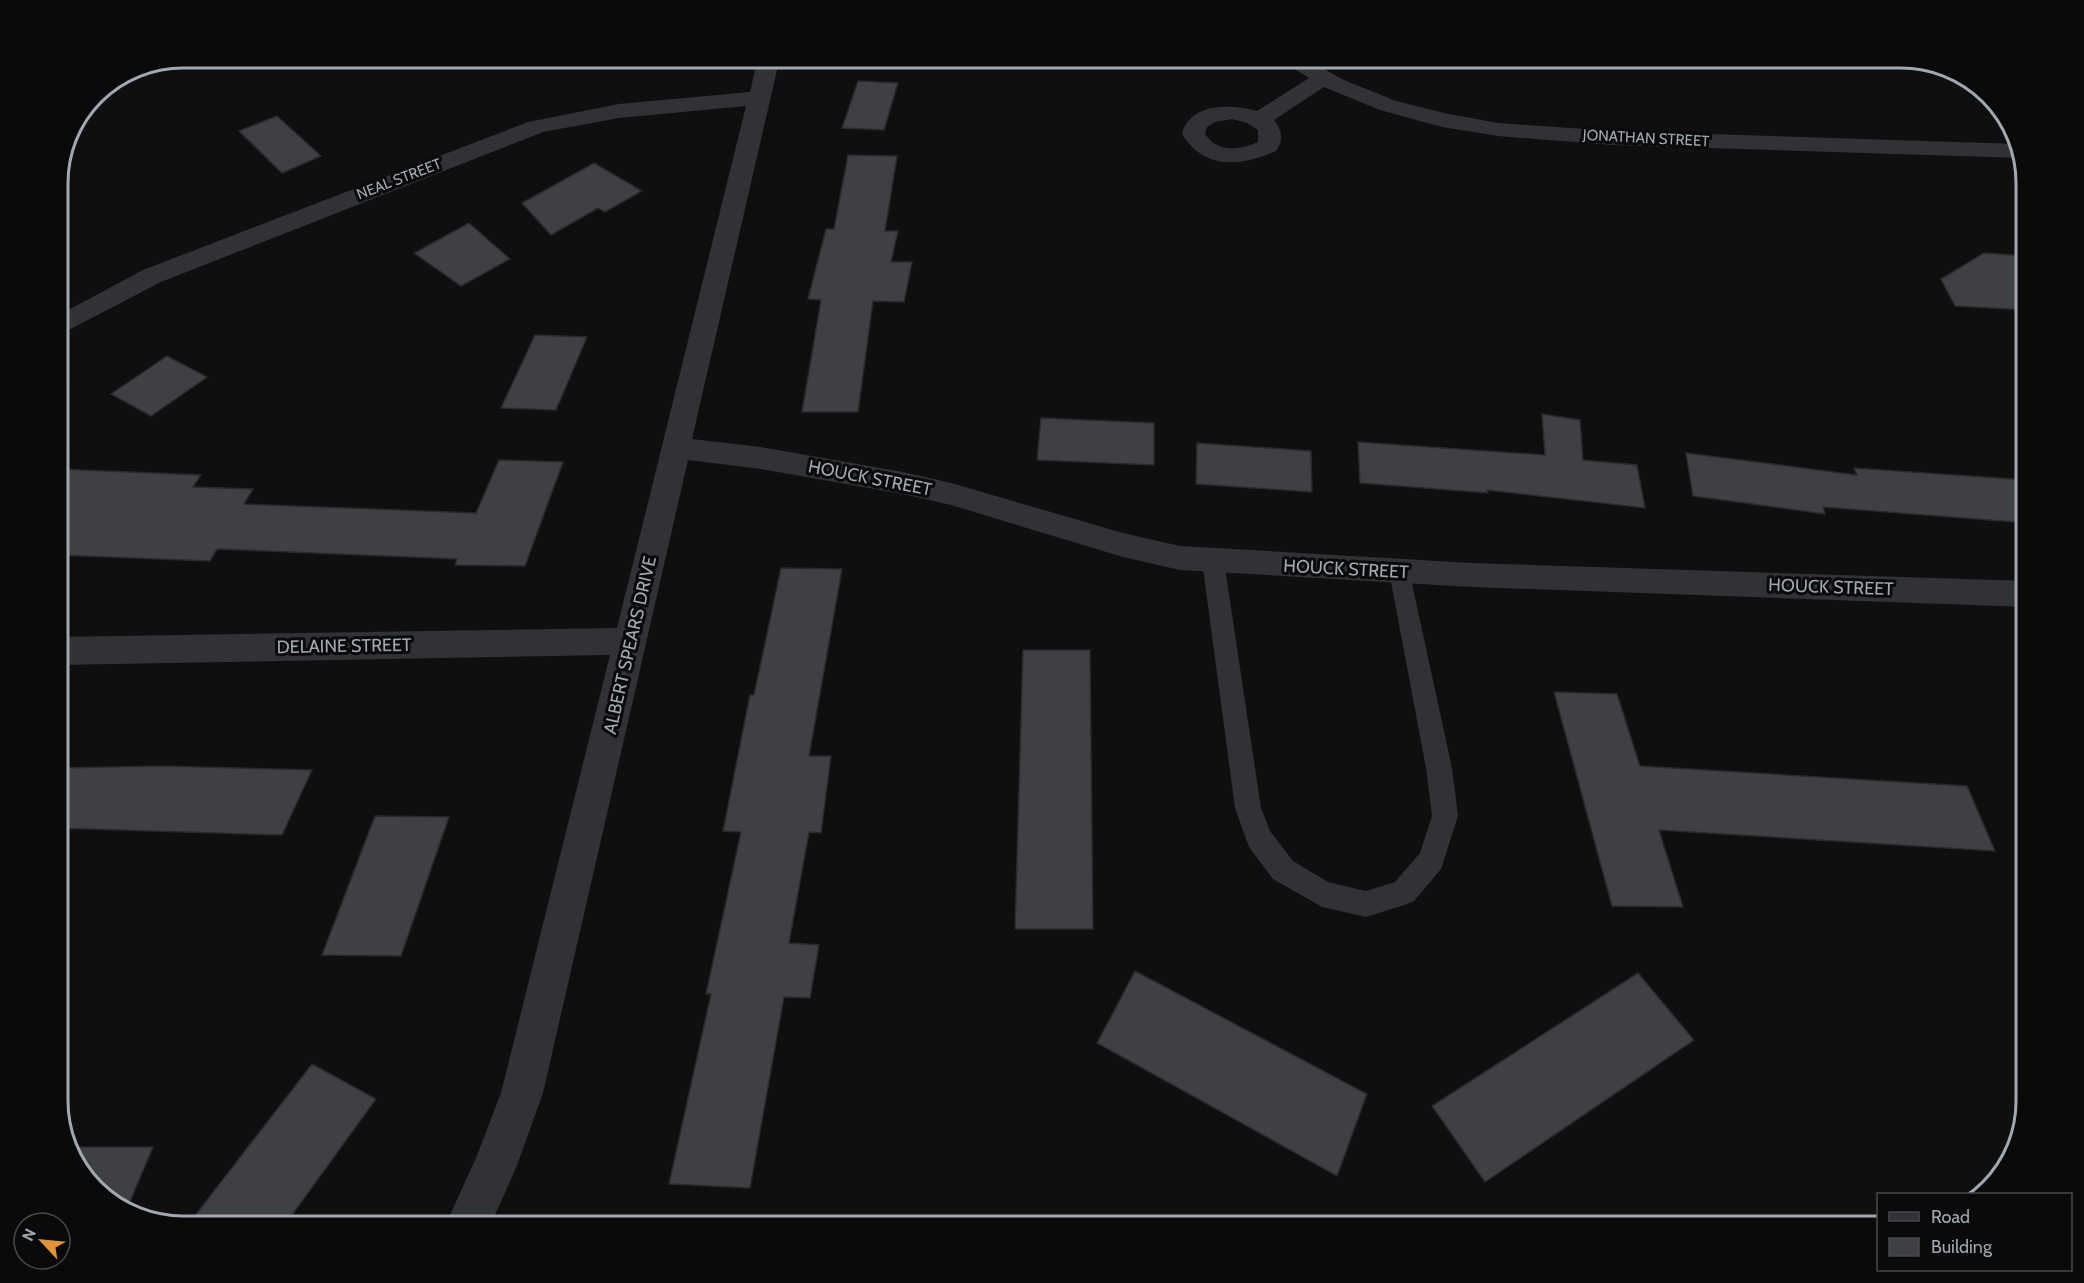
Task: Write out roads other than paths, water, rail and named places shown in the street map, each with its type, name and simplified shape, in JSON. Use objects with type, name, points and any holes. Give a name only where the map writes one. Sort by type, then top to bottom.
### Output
[{"type":"street","name":"ALBERT SPEARS DRIVE","points":[[472,1216],[494,1168],[522,1093],[767,68]]},
{"type":"street","name":"JONATHAN STREET","points":[[1306,68],[1362,96],[1434,119],[1526,131],[1648,139],[2012,151]]},
{"type":"street","points":[[1260,119],[1324,78]]},
{"type":"street","name":"NEAL STREET","points":[[68,321],[152,276],[536,127],[601,113],[760,98]]},
{"type":"street","name":"HOUCK STREET","points":[[677,448],[761,458],[903,483],[951,494],[1123,545],[1180,558],[1400,571],[2016,594]]},
{"type":"street","name":"DELAINE STREET","points":[[68,651],[631,640]]},
{"type":"lane","points":[[1214,561],[1248,807],[1259,838],[1283,870],[1302,882],[1322,894],[1366,904],[1404,892],[1431,860],[1445,816],[1439,768],[1400,571]]}]
